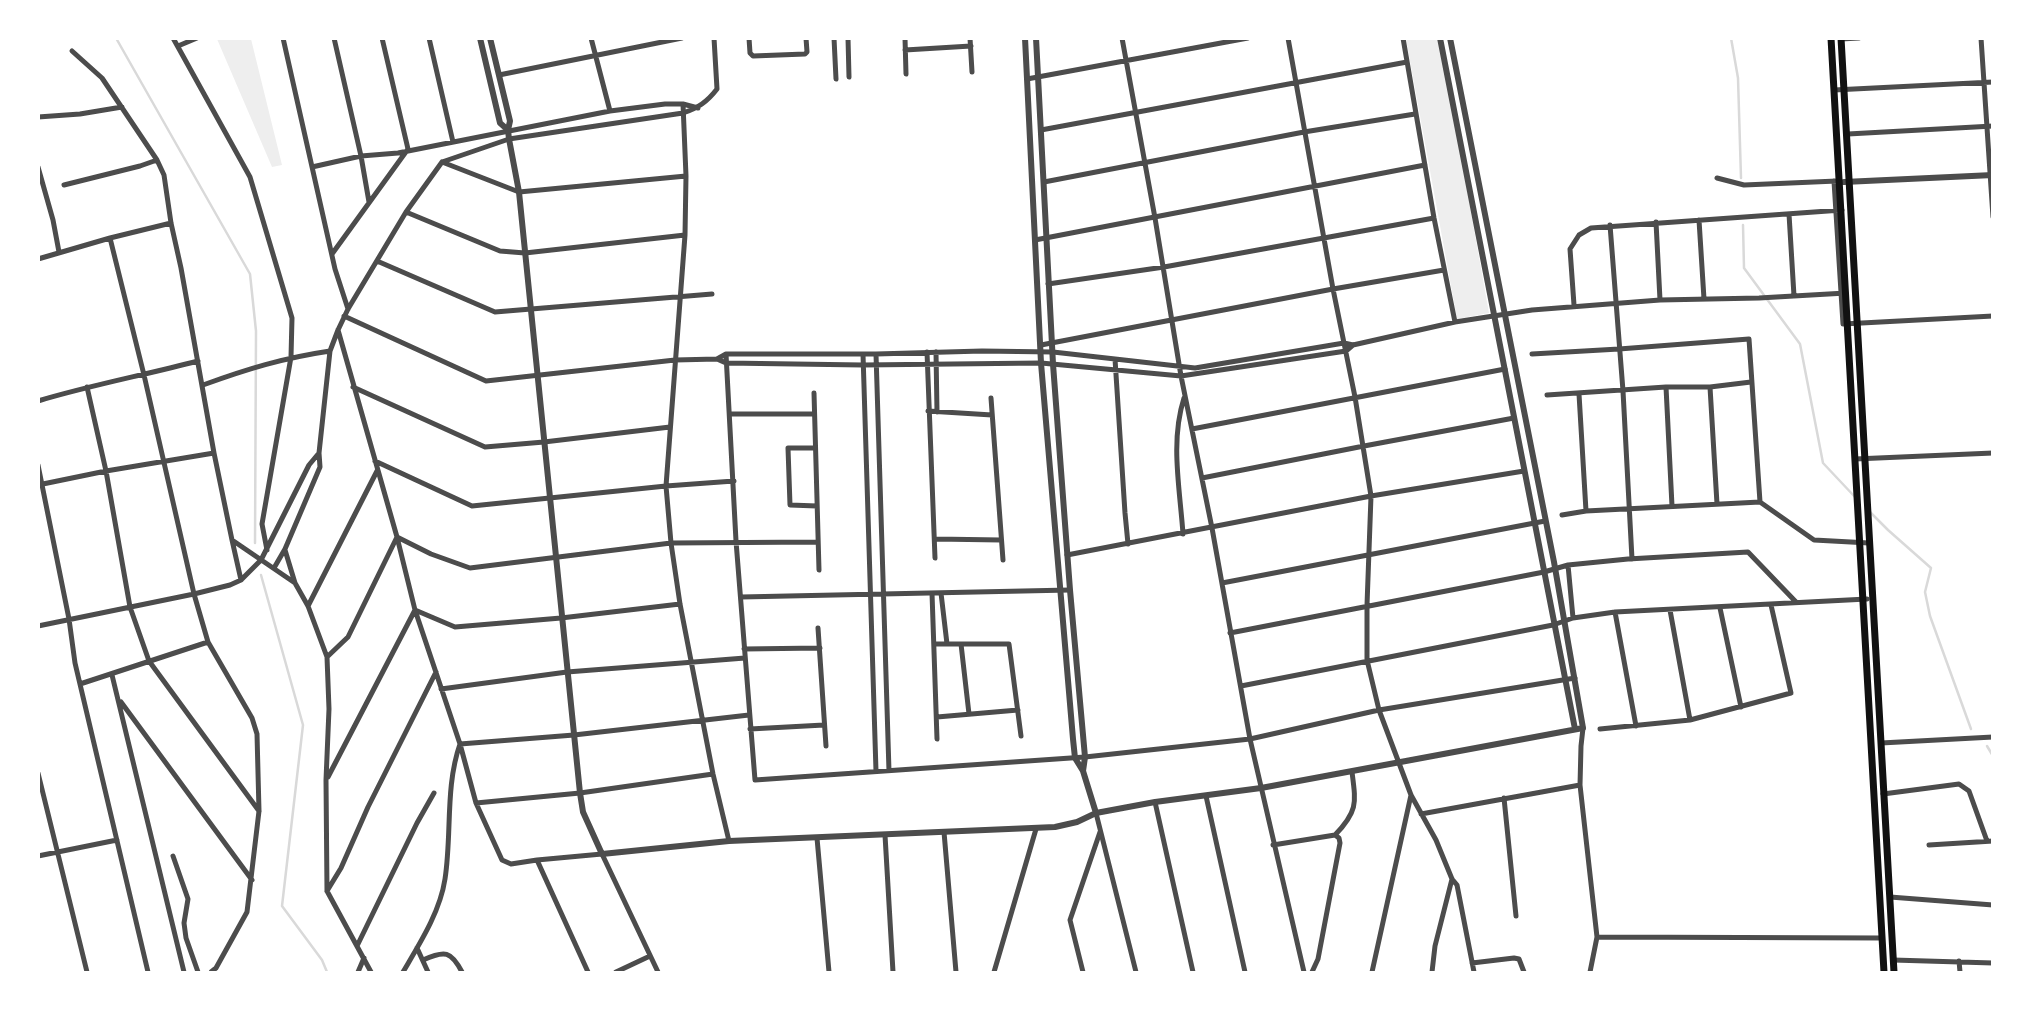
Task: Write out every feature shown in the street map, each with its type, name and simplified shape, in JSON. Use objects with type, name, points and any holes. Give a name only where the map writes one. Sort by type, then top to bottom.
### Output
[{"type":"main road","points":[[1831,38],[1844,293],[1853,323]]},
{"type":"main road","points":[[1841,39],[1851,182],[1853,323],[1862,497],[1868,532],[1864,543]]},
{"type":"main road","points":[[1862,497],[1859,530],[1864,543],[1881,743],[1894,972]]},
{"type":"main road","points":[[1868,599],[1875,812],[1884,972]]},
{"type":"main road","points":[[1875,812],[1885,811]]},
{"type":"street","points":[[173,38],[250,177],[292,318],[291,356],[262,524],[267,550]]},
{"type":"street","points":[[178,46],[197,38]]},
{"type":"street","points":[[283,38],[332,254],[348,309]]},
{"type":"street","points":[[334,38],[369,202]]},
{"type":"street","points":[[332,254],[408,149],[382,38]]},
{"type":"street","points":[[429,38],[453,142]]},
{"type":"street","points":[[480,38],[500,123],[508,130]]},
{"type":"street","points":[[490,38],[510,121],[509,139],[519,192],[583,812],[658,972]]},
{"type":"street","points":[[591,38],[610,111]]},
{"type":"street","points":[[499,75],[682,38]]},
{"type":"street","points":[[274,568],[285,550],[320,467],[319,453],[330,351],[338,330],[406,212],[442,162],[509,139],[683,113],[698,108],[709,100],[717,89],[714,38]]},
{"type":"street","points":[[749,38],[750,53],[753,56],[802,55],[807,52],[806,38]]},
{"type":"street","points":[[834,38],[836,79]]},
{"type":"street","points":[[848,38],[849,77]]},
{"type":"street","points":[[905,38],[906,74]]},
{"type":"street","points":[[1025,38],[1041,363],[1075,758],[1083,771],[1096,813],[1136,972]]},
{"type":"street","points":[[1036,38],[1052,352],[1085,757],[1083,771]]},
{"type":"street","points":[[1122,38],[1181,376],[1250,739],[1304,972]]},
{"type":"street","points":[[1027,79],[1248,38]]},
{"type":"street","points":[[1288,38],[1371,496],[1367,660],[1379,710],[1411,795],[1457,885],[1474,972]]},
{"type":"street","points":[[1403,38],[1455,322]]},
{"type":"street","points":[[1440,38],[1553,625],[1581,746]]},
{"type":"street","points":[[1450,38],[1576,678],[1583,728],[1580,785],[1597,937],[1590,972]]},
{"type":"street","points":[[1841,39],[1859,38]]},
{"type":"street","points":[[1981,38],[1983,82],[1990,126],[1993,217]]},
{"type":"street","points":[[905,50],[970,42],[972,72]]},
{"type":"street","points":[[72,51],[102,78],[157,160],[164,175],[214,453],[241,580]]},
{"type":"street","points":[[1041,130],[1407,62]]},
{"type":"street","points":[[1835,90],[1993,82]]},
{"type":"street","points":[[312,167],[361,156],[398,153],[610,111],[665,104],[683,104],[698,108]]},
{"type":"street","points":[[683,104],[685,235],[666,486],[680,604],[713,774],[729,841]]},
{"type":"street","points":[[38,117],[122,107]]},
{"type":"street","points":[[1044,183],[1304,132],[1415,114]]},
{"type":"street","points":[[1456,121],[1466,119]]},
{"type":"street","points":[[1847,134],[1990,126]]},
{"type":"street","points":[[64,185],[157,160]]},
{"type":"street","points":[[442,162],[519,192],[685,176]]},
{"type":"street","points":[[1035,240],[1425,165]]},
{"type":"street","points":[[38,167],[59,252]]},
{"type":"street","points":[[1717,178],[1744,185],[1991,175]]},
{"type":"street","points":[[1574,305],[1570,249],[1579,235],[1591,228],[1839,211]]},
{"type":"street","points":[[406,212],[500,251],[525,253],[685,235]]},
{"type":"street","points":[[1789,214],[1794,296]]},
{"type":"street","points":[[1048,284],[1164,267],[1434,218]]},
{"type":"street","points":[[1699,220],[1703,299]]},
{"type":"street","points":[[1656,222],[1660,300]]},
{"type":"street","points":[[38,259],[171,223]]},
{"type":"street","points":[[1609,225],[1623,391],[1632,559]]},
{"type":"street","points":[[110,238],[194,594],[208,642],[253,718],[257,734],[259,811],[247,912],[216,968],[211,972]]},
{"type":"street","points":[[1480,241],[1490,239]]},
{"type":"street","points":[[377,261],[495,312],[712,294]]},
{"type":"street","points":[[1041,349],[1052,343],[1444,270]]},
{"type":"street","points":[[344,316],[486,381],[675,360],[718,359],[726,363],[863,365],[1041,363],[1181,376],[1345,347],[1505,313],[1574,305],[1844,293]]},
{"type":"street","points":[[1853,323],[1993,316]]},
{"type":"street","points":[[338,330],[415,610],[460,744],[476,803],[502,860],[511,864],[729,841],[1036,829],[1077,822],[1096,813],[1154,802],[1261,788],[1583,728]]},
{"type":"street","points":[[1532,354],[1749,339],[1760,502]]},
{"type":"street","points":[[718,359],[726,354],[876,354],[1041,349],[1195,368],[1345,347]]},
{"type":"street","points":[[203,385],[291,356],[330,351]]},
{"type":"street","points":[[927,352],[935,558]]},
{"type":"street","points":[[936,352],[937,412]]},
{"type":"street","points":[[726,354],[736,541],[755,780],[1075,758],[1250,739],[1379,710],[1576,678]]},
{"type":"street","points":[[863,354],[876,771]]},
{"type":"street","points":[[876,354],[889,771]]},
{"type":"street","points":[[1115,359],[1128,544]]},
{"type":"street","points":[[38,401],[198,361]]},
{"type":"street","points":[[1192,429],[1505,369]]},
{"type":"street","points":[[1547,395],[1666,387],[1710,387],[1752,382]]},
{"type":"street","points":[[87,387],[106,471],[130,607],[149,661],[259,811]]},
{"type":"street","points":[[353,387],[485,447],[670,427]]},
{"type":"street","points":[[1666,387],[1672,506]]},
{"type":"street","points":[[1710,387],[1717,504]]},
{"type":"street","points":[[814,393],[819,570]]},
{"type":"street","points":[[1579,394],[1586,511]]},
{"type":"street","points":[[1183,534],[1176,438],[1185,395]]},
{"type":"street","points":[[991,398],[1003,559]]},
{"type":"street","points":[[928,411],[992,415]]},
{"type":"street","points":[[730,414],[813,414]]},
{"type":"street","points":[[1202,478],[1514,418]]},
{"type":"street","points":[[815,448],[788,448],[788,459],[790,505],[817,506]]},
{"type":"street","points":[[41,484],[214,453]]},
{"type":"street","points":[[38,626],[194,594],[241,580],[261,560],[309,465],[319,453]]},
{"type":"street","points":[[1860,460],[1993,453]]},
{"type":"street","points":[[375,461],[472,506],[734,481]]},
{"type":"street","points":[[38,465],[69,619],[75,663],[147,972]]},
{"type":"street","points":[[1050,466],[1060,465]]},
{"type":"street","points":[[308,606],[378,470]]},
{"type":"street","points":[[1067,555],[1371,496],[1524,471]]},
{"type":"street","points":[[867,478],[879,477]]},
{"type":"street","points":[[1562,515],[1628,508],[1760,502],[1814,540],[1864,543]]},
{"type":"street","points":[[1222,583],[1545,521]]},
{"type":"street","points":[[397,537],[431,554],[470,568],[671,543],[818,542]]},
{"type":"street","points":[[327,657],[348,637],[397,537]]},
{"type":"street","points":[[935,539],[1001,540]]},
{"type":"street","points":[[232,540],[295,583]]},
{"type":"street","points":[[285,550],[295,583],[308,606],[327,657],[327,891],[371,972]]},
{"type":"street","points":[[1230,633],[1544,572],[1568,565],[1748,552],[1796,602]]},
{"type":"street","points":[[1568,565],[1573,618]]},
{"type":"street","points":[[741,597],[1070,590]]},
{"type":"street","points":[[932,593],[937,739]]},
{"type":"street","points":[[941,593],[947,644]]},
{"type":"street","points":[[1241,686],[1553,625],[1573,618],[1615,612],[1868,599]]},
{"type":"street","points":[[415,610],[455,627],[680,604]]},
{"type":"street","points":[[1600,729],[1690,720],[1791,693],[1771,605]]},
{"type":"street","points":[[1720,608],[1741,708]]},
{"type":"street","points":[[326,780],[415,610]]},
{"type":"street","points":[[1670,610],[1690,720]]},
{"type":"street","points":[[1615,612],[1636,726]]},
{"type":"street","points":[[818,628],[825,746]]},
{"type":"street","points":[[80,684],[208,642]]},
{"type":"street","points":[[934,644],[1009,644],[1021,736]]},
{"type":"street","points":[[961,644],[969,714]]},
{"type":"street","points":[[744,649],[820,648]]},
{"type":"street","points":[[441,689],[568,672],[745,658]]},
{"type":"street","points":[[327,891],[341,868],[374,795],[436,672]]},
{"type":"street","points":[[112,675],[184,972]]},
{"type":"street","points":[[118,698],[252,880]]},
{"type":"street","points":[[937,717],[1018,710]]},
{"type":"street","points":[[460,744],[574,735],[749,715]]},
{"type":"street","points":[[750,729],[824,725]]},
{"type":"street","points":[[1881,743],[1993,737]]},
{"type":"street","points":[[403,972],[437,909],[445,880],[453,763],[460,744]]},
{"type":"street","points":[[1273,845],[1335,835],[1349,820],[1355,803],[1352,772]]},
{"type":"street","points":[[38,773],[87,972]]},
{"type":"street","points":[[476,803],[580,793],[713,774]]},
{"type":"street","points":[[1884,794],[1959,784],[1969,791],[1990,841],[1929,845]]},
{"type":"street","points":[[1421,814],[1580,785]]},
{"type":"street","points":[[357,946],[434,793]]},
{"type":"street","points":[[1372,972],[1411,795]]},
{"type":"street","points":[[1206,796],[1245,972]]},
{"type":"street","points":[[1504,798],[1516,916]]},
{"type":"street","points":[[1154,802],[1193,972]]},
{"type":"street","points":[[994,972],[1036,829]]},
{"type":"street","points":[[1083,972],[1070,920],[1101,831]]},
{"type":"street","points":[[944,832],[956,972]]},
{"type":"street","points":[[885,835],[893,972]]},
{"type":"street","points":[[1312,972],[1318,958],[1340,843],[1335,835]]},
{"type":"street","points":[[817,838],[829,972]]},
{"type":"street","points":[[38,856],[117,840]]},
{"type":"street","points":[[173,856],[188,900],[184,923],[186,939],[198,972]]},
{"type":"street","points":[[537,860],[589,972]]},
{"type":"street","points":[[1432,972],[1435,946],[1452,879]]},
{"type":"street","points":[[1890,897],[1993,905]]},
{"type":"street","points":[[1597,937],[1882,938]]},
{"type":"street","points":[[417,948],[428,972]]},
{"type":"street","points":[[422,960],[436,954],[448,954],[455,958],[462,972]]},
{"type":"street","points":[[616,972],[650,956]]},
{"type":"street","points":[[358,972],[364,958]]},
{"type":"street","points":[[1472,963],[1514,958],[1519,959],[1524,972]]},
{"type":"street","points":[[1893,960],[1993,963]]},
{"type":"street","points":[[1959,961],[1960,972]]},
{"type":"shaded area","points":[[217,39],[251,39],[282,165],[272,167]]},
{"type":"shaded area","points":[[1406,39],[1440,39],[1489,313],[1457,319]]},
{"type":"waterway","points":[[116,38],[250,274],[256,331],[255,543]]},
{"type":"waterway","points":[[1731,38],[1738,78],[1741,178]]},
{"type":"waterway","points":[[1743,225],[1744,268],[1800,344],[1823,463],[1855,497]]},
{"type":"waterway","points":[[1870,512],[1931,568],[1925,592],[1930,616],[1971,729]]},
{"type":"waterway","points":[[261,575],[303,725],[282,906],[322,960],[327,972]]},
{"type":"waterway","points":[[1987,746],[1993,756]]}]
